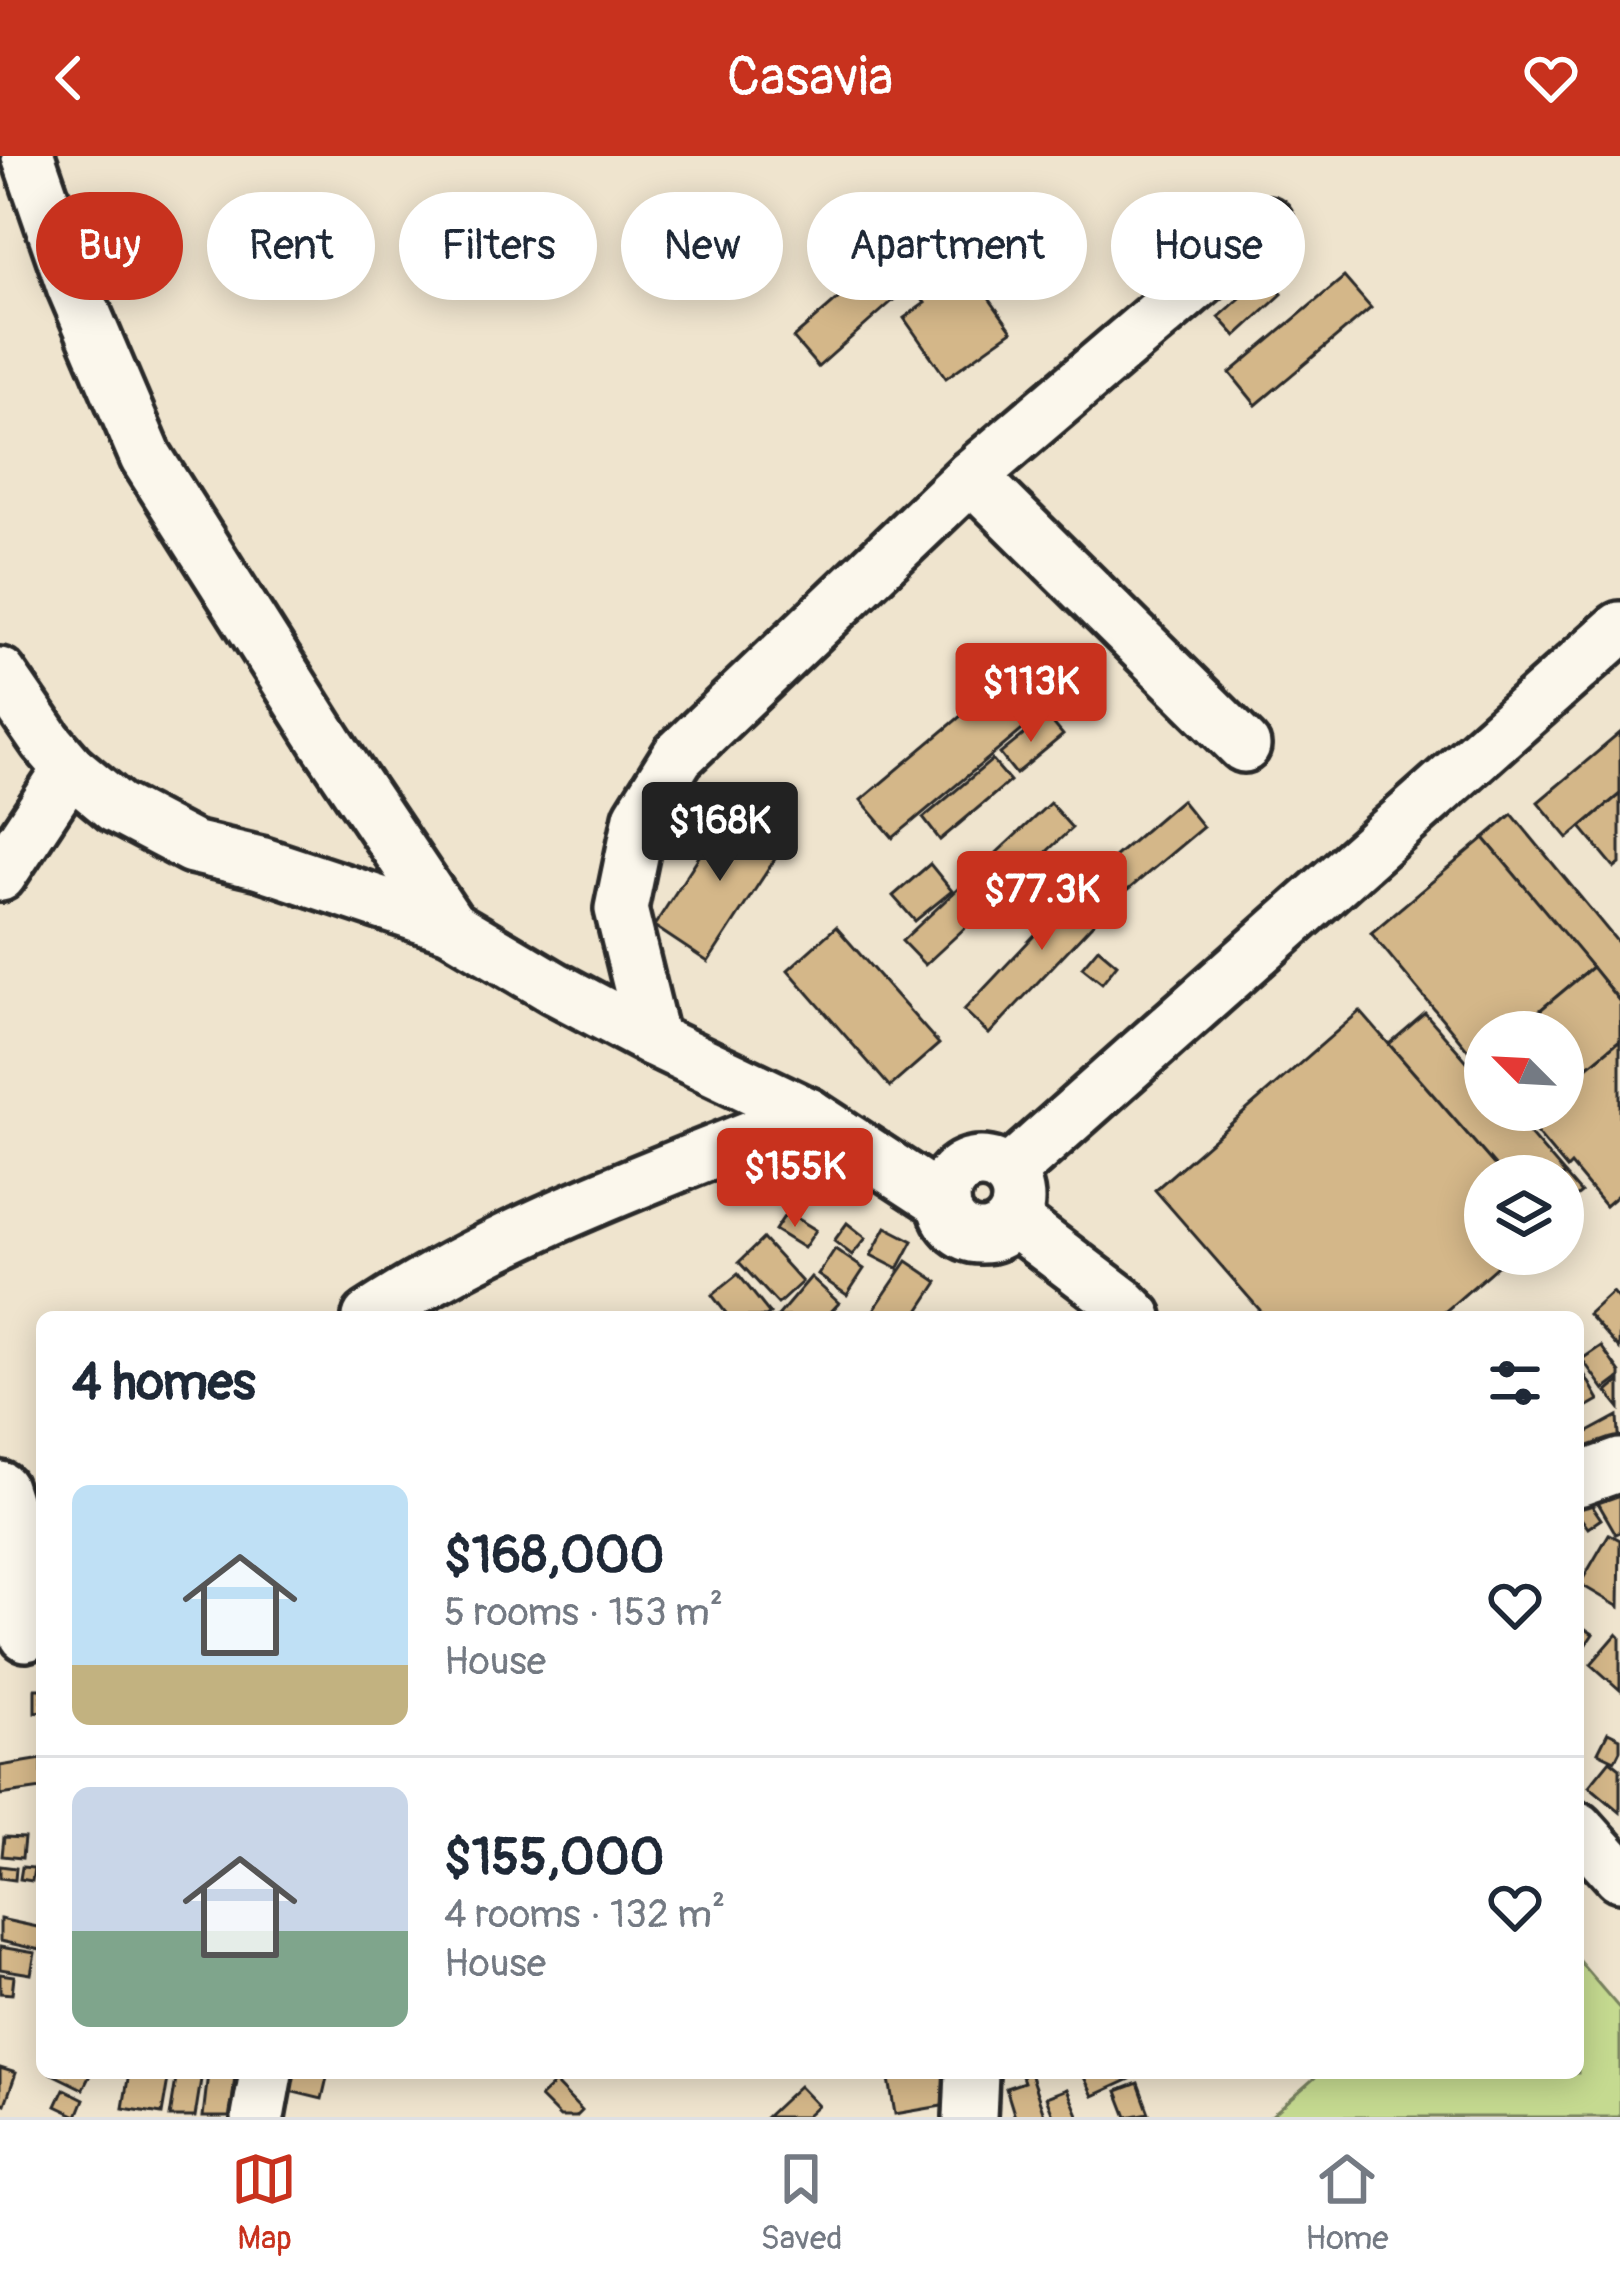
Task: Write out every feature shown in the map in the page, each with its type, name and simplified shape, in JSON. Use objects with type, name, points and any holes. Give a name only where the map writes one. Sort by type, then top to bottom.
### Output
[{"type":"street","points":[[28,156],[73,286],[146,458],[450,926]]},
{"type":"street","points":[[652,1040],[621,909],[640,817],[678,756],[970,476],[1177,300]]},
{"type":"street","points":[[970,476],[1244,746]]},
{"type":"street","points":[[1010,1197],[1620,628]]},
{"type":"street","points":[[0,674],[70,769],[116,807],[192,847],[260,863],[450,926],[652,1040],[808,1114],[944,1203],[948,1180],[965,1165],[988,1162],[1010,1197],[1130,1311]]},
{"type":"street","points":[[0,874],[70,769]]},
{"type":"street","points":[[379,1311],[517,1233],[808,1114]]},
{"type":"street","points":[[1584,1478],[1620,1465]]},
{"type":"street","points":[[0,1488],[13,1529],[23,1635]]},
{"type":"street","points":[[1584,1835],[1620,1875]]},
{"type":"street","points":[[258,2117],[265,2079]]},
{"type":"street","points":[[970,2117],[972,2079]]},
{"type":"green space","points":[[1584,1967],[1620,2009],[1620,2117],[1270,2117],[1313,2079],[1584,2079]]},
{"type":"building","points":[[1344,277],[1371,308],[1256,405],[1230,373]]},
{"type":"building","points":[[837,300],[894,300],[818,367],[793,338]]},
{"type":"building","points":[[923,300],[990,300],[1012,331],[946,378],[904,318],[925,303]]},
{"type":"building","points":[[1238,300],[1275,300],[1236,336],[1219,317]]},
{"type":"building","points":[[1061,657],[1085,684],[1061,706],[1037,679]]},
{"type":"building","points":[[1019,667],[1051,706],[893,838],[861,800]]},
{"type":"building","points":[[1047,716],[1063,735],[1016,774],[1000,754]]},
{"type":"building","points":[[1620,733],[1620,794],[1568,838],[1538,802]]},
{"type":"building","points":[[992,760],[1010,781],[940,840],[923,818]]},
{"type":"building","points":[[1620,794],[1620,864],[1615,868],[1581,827]]},
{"type":"building","points":[[1181,800],[1203,827],[1122,895],[1100,869]]},
{"type":"building","points":[[1050,803],[1072,828],[925,965],[902,941]]},
{"type":"building","points":[[731,807],[786,842],[708,962],[654,926]]},
{"type":"building","points":[[1512,814],[1620,945],[1620,1001],[1484,838]]},
{"type":"building","points":[[1484,838],[1592,967],[1539,1011],[1464,1011],[1464,1045],[1371,933]]},
{"type":"building","points":[[930,864],[952,891],[915,921],[893,896]]},
{"type":"building","points":[[1094,872],[1119,896],[989,1034],[964,1010]]},
{"type":"building","points":[[836,927],[939,1044],[890,1087],[788,970]]},
{"type":"building","points":[[1098,948],[1117,964],[1102,983],[1082,967]]},
{"type":"building","points":[[1592,967],[1620,1002],[1620,1040],[1584,1070],[1584,1011],[1539,1011]]},
{"type":"building","points":[[1360,1011],[1486,1155],[1464,1155],[1464,1275],[1487,1275],[1446,1311],[1261,1311],[1155,1190]]},
{"type":"building","points":[[1425,1013],[1464,1058],[1464,1130],[1389,1044]]},
{"type":"building","points":[[1620,1040],[1620,1193],[1605,1206],[1584,1181],[1584,1155],[1555,1155],[1535,1131],[1584,1131],[1584,1070]]},
{"type":"building","points":[[1465,1131],[1527,1131],[1548,1155],[1486,1155]]},
{"type":"building","points":[[787,1212],[816,1230],[804,1248],[775,1230]]},
{"type":"building","points":[[847,1223],[866,1238],[852,1255],[834,1241]]},
{"type":"building","points":[[886,1227],[913,1241],[898,1269],[871,1255]]},
{"type":"building","points":[[763,1239],[802,1282],[778,1304],[739,1262]]},
{"type":"building","points":[[835,1249],[864,1269],[847,1295],[818,1275]]},
{"type":"building","points":[[907,1261],[938,1282],[919,1311],[873,1311]]},
{"type":"building","points":[[738,1274],[768,1311],[724,1311],[712,1295]]},
{"type":"building","points":[[811,1277],[839,1303],[832,1311],[782,1311]]},
{"type":"building","points":[[1612,1292],[1620,1301],[1619,1349],[1588,1314]]},
{"type":"building","points":[[1601,1346],[1620,1378],[1604,1390],[1584,1358]]},
{"type":"building","points":[[1584,1374],[1599,1400],[1584,1409]]},
{"type":"building","points":[[1620,1381],[1620,1408],[1607,1392]]},
{"type":"building","points":[[1618,1416],[1620,1452],[1595,1466],[1584,1446],[1584,1434]]},
{"type":"building","points":[[1620,1488],[1620,1532],[1616,1534],[1597,1501]]},
{"type":"building","points":[[1584,1498],[1601,1519],[1588,1528],[1584,1522]]},
{"type":"building","points":[[1609,1534],[1620,1540],[1619,1607],[1584,1586],[1584,1577]]},
{"type":"building","points":[[1617,1634],[1620,1637],[1620,1690],[1591,1664]]},
{"type":"building","points":[[1608,1732],[1620,1738],[1615,1760],[1598,1752]]},
{"type":"building","points":[[36,1760],[36,1790],[0,1795],[0,1766]]},
{"type":"building","points":[[1610,1760],[1620,1768],[1620,1812],[1589,1786]]},
{"type":"building","points":[[4,1837],[24,1838],[22,1858],[2,1856]]},
{"type":"building","points":[[0,1866],[16,1868],[15,1880],[0,1878]]},
{"type":"building","points":[[22,1867],[34,1868],[32,1881],[20,1879]]},
{"type":"building","points":[[0,1919],[36,1927],[36,1949],[0,1941]]},
{"type":"building","points":[[0,1947],[35,1953],[31,1974],[0,1969]]},
{"type":"building","points":[[0,1974],[14,1976],[12,1994],[0,1993]]},
{"type":"building","points":[[0,2068],[16,2073],[5,2104],[0,2102]]},
{"type":"building","points":[[62,2079],[88,2079],[83,2089]]},
{"type":"building","points":[[128,2079],[168,2079],[162,2114],[123,2108]]},
{"type":"building","points":[[176,2079],[201,2079],[195,2117],[170,2117]]},
{"type":"building","points":[[207,2079],[235,2079],[231,2117],[203,2117]]},
{"type":"building","points":[[288,2079],[327,2079],[322,2099],[285,2090]]},
{"type":"building","points":[[889,2079],[955,2079],[959,2103],[895,2114]]},
{"type":"building","points":[[1032,2079],[1045,2117],[1015,2117],[1006,2088]]},
{"type":"building","points":[[1085,2079],[1130,2079],[1093,2096]]},
{"type":"building","points":[[555,2083],[582,2111],[576,2117],[560,2117],[540,2097]]},
{"type":"building","points":[[1138,2083],[1149,2113],[1127,2117],[1117,2091]]},
{"type":"building","points":[[799,2086],[818,2106],[806,2117],[766,2117]]},
{"type":"building","points":[[64,2089],[84,2099],[77,2116],[56,2106]]},
{"type":"building","points":[[1067,2089],[1079,2117],[1054,2117],[1046,2097]]}]
